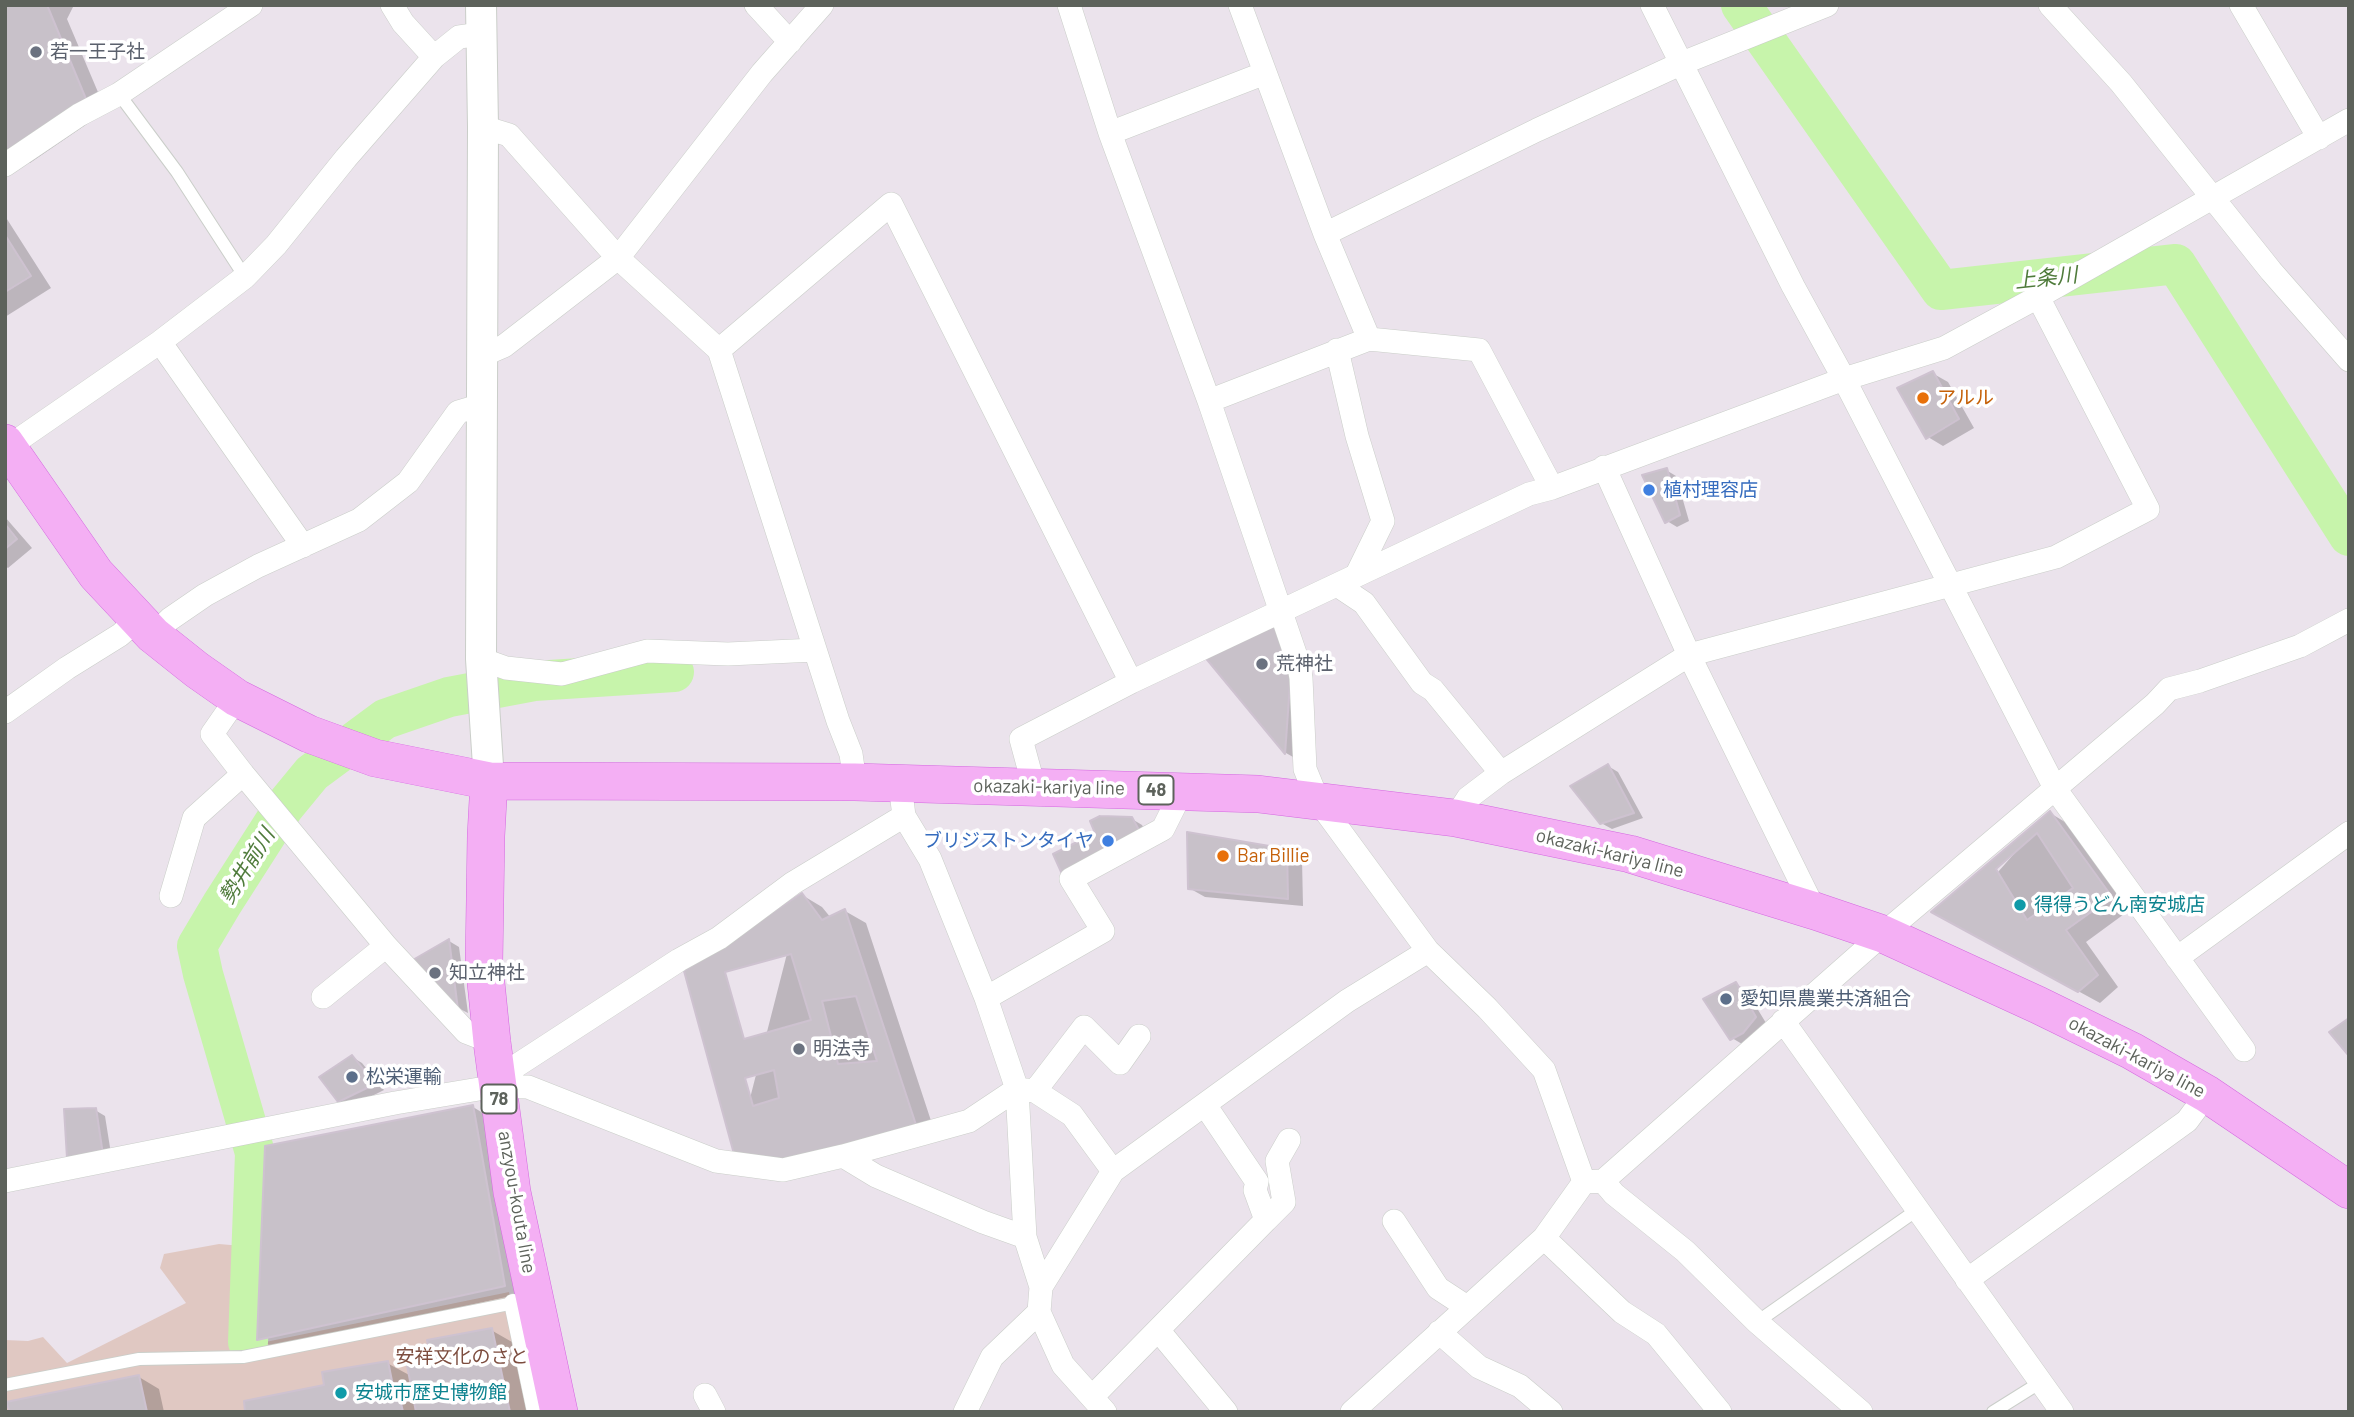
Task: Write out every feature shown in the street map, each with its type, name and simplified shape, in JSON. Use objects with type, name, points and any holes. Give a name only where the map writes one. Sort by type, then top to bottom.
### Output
[{"type":"main road","name":"okazaki-kariya line","points":[[6,445],[96,574],[146,627],[197,670],[237,698],[309,734],[375,758],[489,781],[855,782],[902,800],[1034,787],[1258,794],[1455,818],[1630,854],[1883,934],[2038,1005],[2132,1051],[2207,1094],[2349,1190]]},
{"type":"main road","name":"anzyou-kouta line","points":[[489,781],[484,963],[492,1042],[524,1301],[559,1412]]},
{"type":"street","points":[[5,165],[251,5]]},
{"type":"street","points":[[392,5],[403,23],[434,57]]},
{"type":"street","points":[[756,5],[790,42]]},
{"type":"street","points":[[483,355],[504,346],[618,258],[762,73],[822,5]]},
{"type":"street","points":[[1069,5],[1110,133],[1209,401],[1282,612],[1300,670],[1305,769],[1318,801],[1428,951],[1487,1008],[1544,1070],[1594,1182],[1614,1194],[1685,1251],[1757,1322],[1861,1412]]},
{"type":"street","points":[[1240,5],[1325,234],[1369,339]]},
{"type":"street","points":[[1652,5],[1793,286],[1844,379],[2056,790],[2244,1050]]},
{"type":"street","points":[[1325,234],[1537,130],[1680,64],[1827,5]]},
{"type":"street","points":[[2050,5],[2121,83],[2271,271],[2349,360]]},
{"type":"street","points":[[2241,5],[2319,138]]},
{"type":"street","points":[[6,445],[160,342],[245,277],[276,245],[346,158],[434,57],[481,20]]},
{"type":"street","points":[[481,20],[481,659],[489,781]]},
{"type":"street","points":[[1110,133],[1265,73]]},
{"type":"street","points":[[1034,787],[1021,739],[1132,682],[1529,494],[1552,488],[1844,379],[1944,348],[2349,120]]},
{"type":"street","points":[[483,127],[509,135],[618,258],[719,350],[838,722],[851,754],[855,782]]},
{"type":"street","points":[[719,350],[891,204],[1132,682]]},
{"type":"street","points":[[1455,818],[1468,798],[1501,773],[1689,655],[2056,557],[2148,509],[2038,297]]},
{"type":"street","points":[[1209,401],[1369,339],[1479,350],[1552,488]]},
{"type":"street","points":[[160,342],[303,546]]},
{"type":"street","points":[[1337,350],[1357,436],[1383,521],[1347,580]]},
{"type":"street","points":[[5,712],[66,667],[120,635],[170,619],[205,595],[258,566],[359,520],[408,481],[458,412],[482,405]]},
{"type":"street","points":[[1604,467],[1689,655],[1815,911]]},
{"type":"street","points":[[1347,580],[1422,683],[1433,690],[1501,773]]},
{"type":"street","points":[[1352,1412],[1544,1238],[1594,1182],[1883,934],[2056,790],[2169,689],[2300,646],[2349,620]]},
{"type":"street","points":[[481,659],[506,668],[562,674],[647,651],[728,654],[815,650]]},
{"type":"street","points":[[237,698],[212,734],[386,946],[466,1032],[492,1042]]},
{"type":"street","points":[[171,896],[194,818],[243,774]]},
{"type":"street","points":[[986,998],[1103,931],[1071,879],[1163,829],[1182,791]]},
{"type":"street","points":[[497,1086],[516,1066],[679,960],[719,938],[902,800],[930,859],[1026,1090],[1025,1237],[1041,1287],[1039,1312],[1063,1365],[1098,1404],[1158,1330],[1284,1202],[1277,1161],[1289,1140]]},
{"type":"street","points":[[2177,958],[2349,833]]},
{"type":"street","points":[[323,997],[386,946]]},
{"type":"street","points":[[1041,1287],[1113,1171],[1347,1001],[1428,951]]},
{"type":"street","points":[[1783,1021],[2062,1412]]},
{"type":"street","points":[[5,1181],[395,1103],[497,1086],[527,1087],[716,1161],[783,1170],[969,1121],[1026,1090],[1084,1027],[1120,1062],[1139,1036]]},
{"type":"street","points":[[1026,1090],[1072,1115],[1113,1171]]},
{"type":"street","points":[[1967,1280],[2187,1121],[2207,1094]]},
{"type":"street","points":[[1205,1105],[1257,1182],[1255,1190],[1266,1220]]},
{"type":"street","points":[[843,1156],[876,1176],[1025,1237]]},
{"type":"street","points":[[1394,1221],[1438,1288],[1467,1307]]},
{"type":"street","points":[[1544,1238],[1622,1312],[1656,1334],[1720,1412]]},
{"type":"street","points":[[524,1301],[536,1412]]},
{"type":"street","points":[[965,1412],[992,1357],[1039,1312]]},
{"type":"street","points":[[1158,1330],[1226,1412]]},
{"type":"street","points":[[1439,1332],[1479,1367],[1520,1386],[1551,1412]]},
{"type":"lane","points":[[119,93],[177,172],[245,277]]},
{"type":"lane","points":[[1757,1322],[1917,1210]]},
{"type":"lane","points":[[5,1385],[139,1359],[243,1357],[524,1301]]},
{"type":"lane","points":[[1993,1412],[2041,1382]]},
{"type":"green space","name":"安祥文化のさと","points":[[219,1244],[242,1246],[241,1347],[509,1292],[532,1412],[5,1412],[5,1340],[28,1341],[43,1337],[67,1363],[186,1303],[160,1268],[164,1254]]},
{"type":"building","name":"若一王子社","points":[[5,5],[47,5],[86,99],[8,152],[5,148]]},
{"type":"building","points":[[5,235],[31,276],[5,292]]},
{"type":"building","points":[[1933,371],[1959,419],[1926,439],[1897,388]]},
{"type":"building","points":[[1667,468],[1680,515],[1665,523],[1642,475]]},
{"type":"building","points":[[5,524],[17,539],[5,549]]},
{"type":"building","points":[[1273,624],[1291,669],[1285,754],[1204,656]]},
{"type":"building","points":[[1608,764],[1634,813],[1600,824],[1570,786]]},
{"type":"building","name":"得得うどん南安城店","points":[[2050,811],[2112,897],[2066,930],[2098,975],[2078,992],[1931,912]]},
{"type":"building","points":[[1100,816],[1132,817],[1140,832],[1062,874],[1053,854],[1095,833],[1090,821]]},
{"type":"building","points":[[1187,832],[1287,849],[1288,899],[1188,889]]},
{"type":"building","points":[[2037,833],[2073,888],[2027,920],[1996,869]]},
{"type":"building","name":"明法寺","points":[[802,893],[822,920],[845,909],[917,1128],[785,1162],[734,1154],[684,971]]},
{"type":"building","points":[[449,939],[458,1010],[411,961]]},
{"type":"building","points":[[791,954],[811,1020],[744,1039],[725,972]]},
{"type":"building","points":[[1736,982],[1756,1017],[1743,1033],[1730,1040],[1703,999]]},
{"type":"building","points":[[856,996],[877,1061],[838,1064],[822,1001]]},
{"type":"building","points":[[2349,1018],[2349,1056],[2329,1032]]},
{"type":"building","points":[[352,1055],[375,1084],[338,1102],[319,1077]]},
{"type":"building","points":[[774,1070],[779,1098],[753,1106],[745,1078]]},
{"type":"building","points":[[473,1105],[505,1286],[257,1340],[265,1146]]},
{"type":"building","points":[[96,1108],[103,1155],[67,1158],[64,1109]]},
{"type":"building","points":[[492,1328],[510,1412],[416,1412],[406,1360],[411,1360],[408,1348],[428,1345],[427,1340]]},
{"type":"building","name":"安城市歴史博物館","points":[[388,1361],[393,1386],[397,1385],[403,1412],[245,1412],[244,1401],[324,1385],[322,1372]]},
{"type":"building","points":[[139,1375],[147,1412],[10,1412],[6,1402]]},
{"type":"waterway","name":"上条川","points":[[1741,5],[1941,290],[2176,264],[2349,536]]},
{"type":"waterway","name":"勢井前川","points":[[248,1342],[255,1153],[197,946],[222,904],[284,807],[312,773],[385,719],[449,697],[534,681],[674,672]]},
{"type":"place","name":"若一王子社","points":[[36,52]]},
{"type":"place","name":"アルル","points":[[1923,398]]},
{"type":"place","name":"植村理容店","points":[[1649,490]]},
{"type":"place","name":"荒神社","points":[[1262,664]]},
{"type":"place","name":"ブリジストンタイヤ","points":[[1108,841]]},
{"type":"place","name":"Bar Billie","points":[[1223,856]]},
{"type":"place","name":"得得うどん南安城店","points":[[2020,905]]},
{"type":"place","name":"知立神社","points":[[435,973]]},
{"type":"place","name":"愛知県農業共済組合","points":[[1726,999]]},
{"type":"place","name":"明法寺","points":[[799,1049]]},
{"type":"place","name":"松栄運輸","points":[[352,1077]]},
{"type":"place","name":"安城市歴史博物館","points":[[341,1393]]}]
